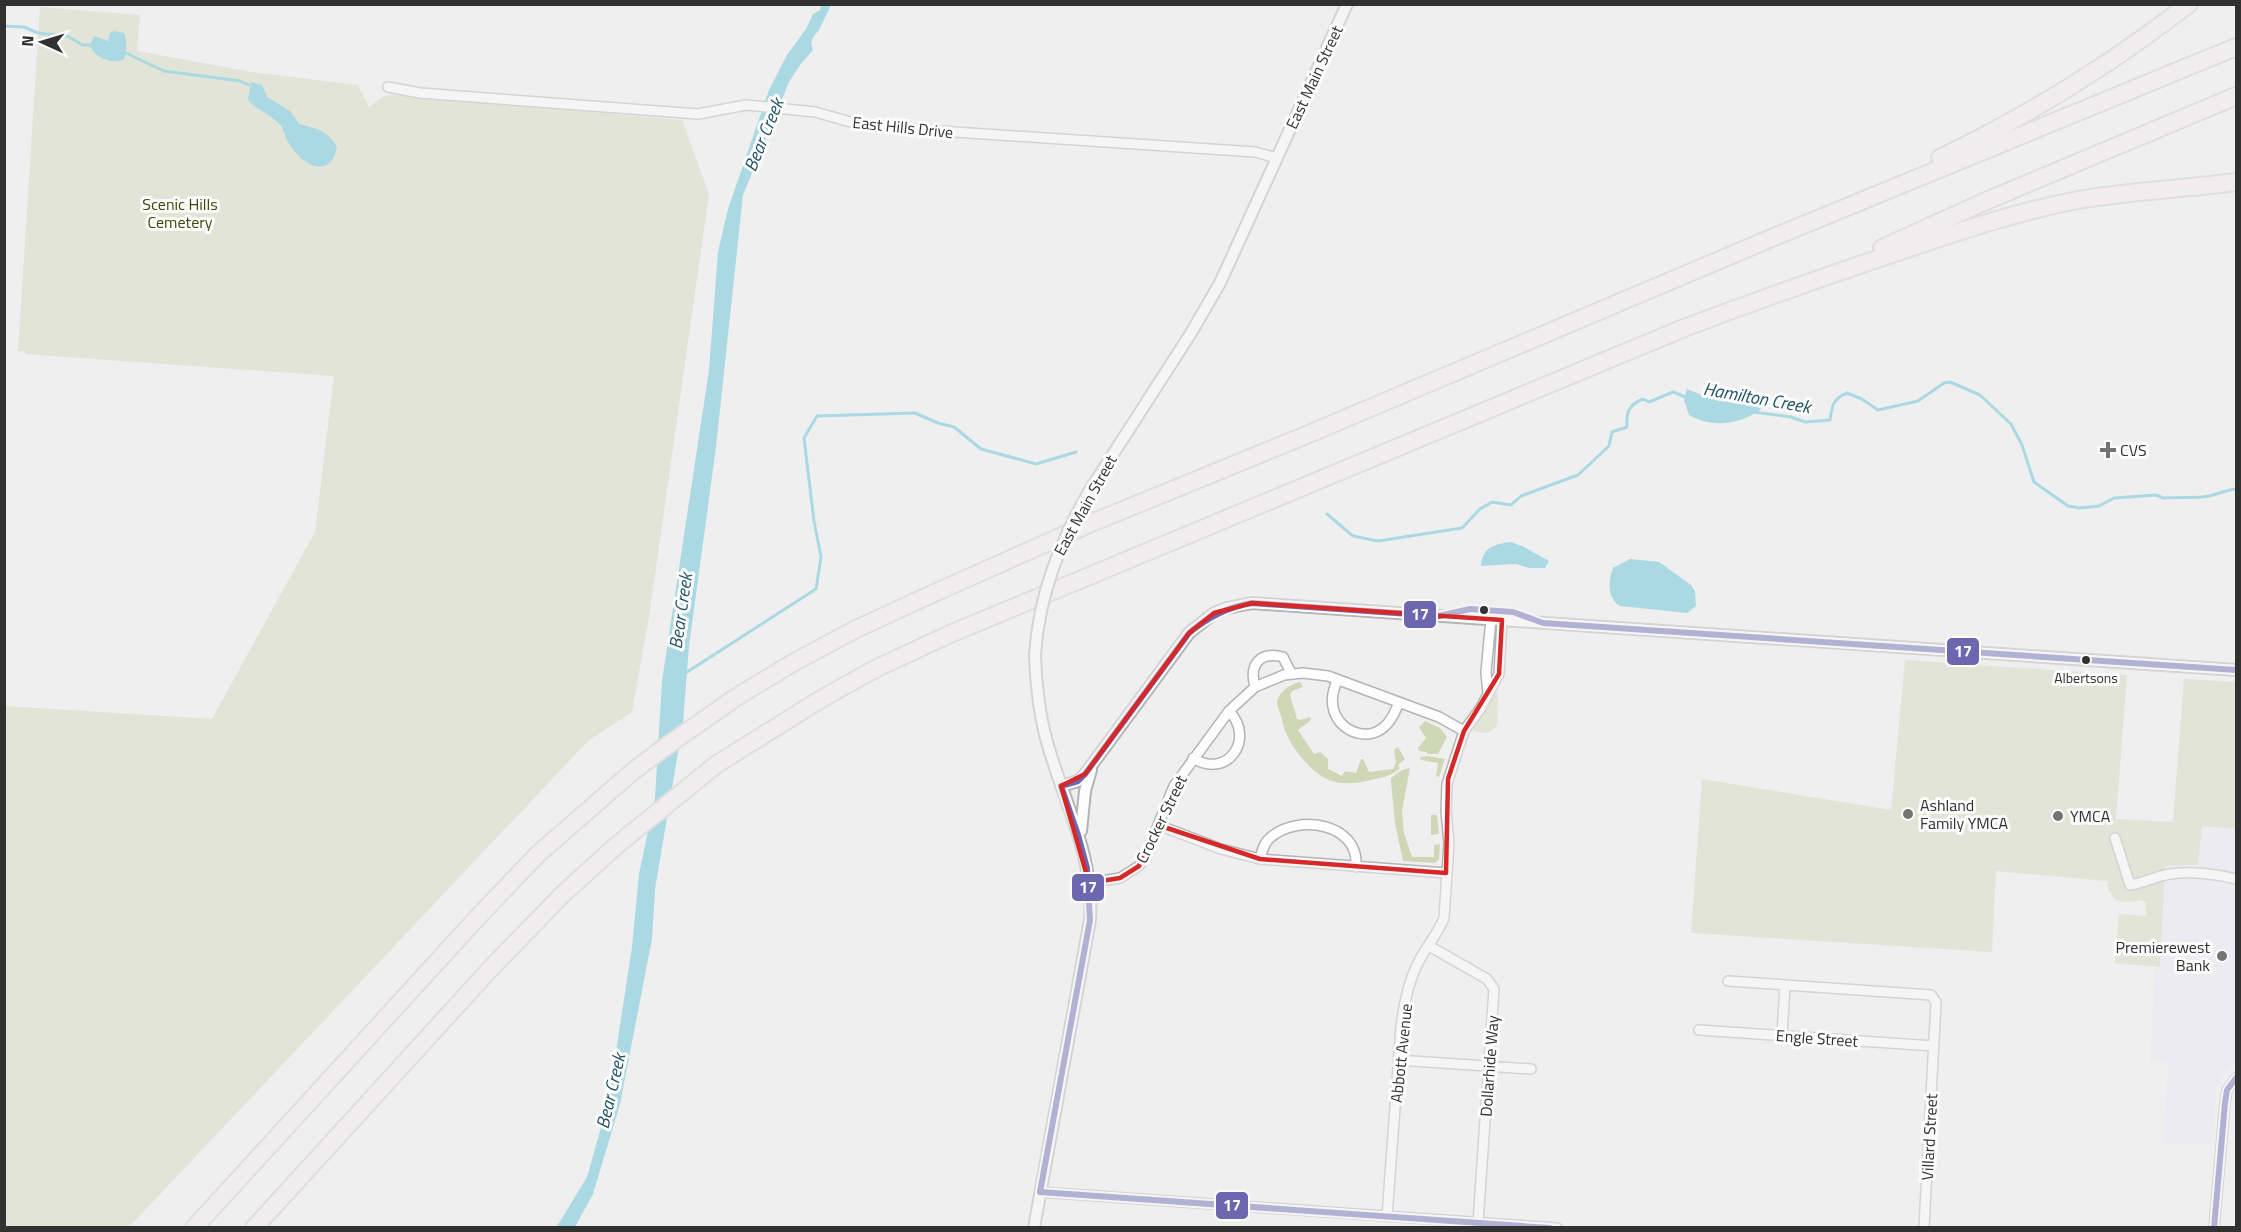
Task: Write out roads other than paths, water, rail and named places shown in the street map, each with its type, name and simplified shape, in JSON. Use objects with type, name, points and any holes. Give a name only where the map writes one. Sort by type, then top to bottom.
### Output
[{"type":"highway","points":[[1774,237],[1926,165],[2013,120],[2094,72],[2189,4]]},
{"type":"highway","points":[[194,1227],[538,854],[631,772],[706,717],[764,679],[817,649],[1089,524],[1304,436],[1774,237],[2236,47]]},
{"type":"highway","points":[[1796,286],[1986,201],[2236,96]]},
{"type":"highway","points":[[254,1227],[492,967],[563,894],[616,845],[717,764],[862,676],[950,634],[1684,328],[1796,286],[1968,229],[2077,200],[2140,191],[2236,182]]},
{"type":"street","name":"East Main Street","points":[[1034,1227],[1090,920],[1089,883],[1080,838],[1061,786],[1040,714],[1035,655],[1041,608],[1051,570],[1068,531],[1090,490],[1212,297],[1228,267],[1347,4]]},
{"type":"street","name":"East Hills Drive","points":[[388,87],[420,93],[698,114],[728,108],[759,107],[815,112],[866,126],[1255,152],[1277,158]]},
{"type":"street","points":[[1061,786],[1078,781],[1189,633],[1202,621],[1227,608],[1262,603],[2236,670]]},
{"type":"street","name":"Abbott Avenue","points":[[1387,1216],[1398,1060],[1405,1002],[1412,978],[1440,930],[1444,918],[1449,843],[1446,811],[1447,784],[1464,730],[1480,709],[1499,674],[1496,620]]},
{"type":"street","points":[[1255,687],[1253,670],[1257,661],[1263,657],[1274,655],[1283,657],[1292,673]]},
{"type":"street","name":"Crocker Street","points":[[1089,883],[1120,878],[1139,866],[1146,855],[1174,786],[1228,711],[1255,687],[1292,673],[1317,674],[1439,717],[1464,730]]},
{"type":"street","points":[[1337,680],[1332,700],[1333,710],[1340,724],[1354,732],[1363,734],[1379,731],[1389,722],[1399,703]]},
{"type":"street","name":"Crocker Street","points":[[1194,758],[1210,765],[1221,763],[1232,757],[1238,746],[1240,734],[1238,725],[1228,711]]},
{"type":"street","points":[[1080,838],[1085,791],[1094,762]]},
{"type":"street","points":[[1158,825],[1221,849],[1260,859],[1446,873]]},
{"type":"street","points":[[1260,859],[1264,846],[1270,838],[1292,826],[1321,825],[1344,836],[1353,845],[1357,857],[1356,867]]},
{"type":"street","points":[[2115,838],[2130,885],[2146,883],[2170,874],[2191,873],[2236,879]]},
{"type":"street","name":"Dollarhide Way","points":[[1429,946],[1491,983],[1494,994],[1478,1223]]},
{"type":"street","points":[[1728,981],[1785,985],[1782,1036]]},
{"type":"street","name":"Villard Street","points":[[1785,985],[1931,995],[1936,1002],[1924,1227]]},
{"type":"street","name":"Engle Street","points":[[1700,1030],[1934,1046]]},
{"type":"street","points":[[1398,1060],[1531,1069]]},
{"type":"street","points":[[2214,1227],[2225,1103],[2227,1090],[2236,1078]]},
{"type":"street","points":[[1040,1191],[1387,1216],[1431,1224],[1478,1223],[1557,1227]]},
{"type":"water","name":"Bear Creek","points":[[821,5],[831,5],[813,37],[811,43],[813,50],[789,82],[743,195],[716,447],[689,646],[683,723],[655,889],[652,939],[620,1104],[593,1194],[575,1227],[556,1228],[587,1177],[606,1110],[617,1045],[632,947],[639,874],[655,798],[662,681],[709,370],[718,252],[728,209],[769,90],[787,55],[806,29],[813,14],[820,10]]},
{"type":"water","points":[[114,31],[124,33],[126,40],[124,59],[120,61],[109,61],[100,57],[95,54],[90,45],[94,36],[108,41],[110,33]]},
{"type":"water","points":[[251,82],[262,85],[267,97],[290,111],[299,124],[316,129],[330,137],[337,147],[329,163],[324,166],[312,165],[295,152],[279,123],[248,100]]},
{"type":"water","points":[[1687,389],[1712,399],[1753,400],[1759,403],[1761,409],[1744,419],[1726,423],[1707,422],[1689,415],[1684,400]]},
{"type":"water","points":[[1511,542],[1549,561],[1545,568],[1529,568],[1516,564],[1481,566],[1486,551],[1499,544]]},
{"type":"water","points":[[1630,559],[1659,562],[1691,585],[1695,591],[1696,606],[1687,613],[1620,606],[1611,594],[1610,578],[1613,568]]},
{"type":"waterway","points":[[4,26],[24,27],[38,33],[67,36],[83,45],[90,45]]},
{"type":"waterway","points":[[126,53],[164,71],[240,81],[249,85]]},
{"type":"waterway","name":"Hamilton Creek","points":[[1753,412],[1791,417],[1805,422],[1830,420],[1834,403],[1847,393],[1862,399],[1878,410],[1918,401],[1944,383],[1950,382],[1980,395],[2011,424],[2022,445],[2034,482],[2068,506],[2080,508],[2099,506],[2114,498],[2156,495],[2163,498],[2203,497],[2236,489]]},
{"type":"waterway","name":"Hamilton Creek","points":[[1327,514],[1353,536],[1378,541],[1462,528],[1480,509],[1492,502],[1511,505],[1521,496],[1578,475],[1609,446],[1612,432],[1627,427],[1629,409],[1638,401],[1643,399],[1649,402],[1673,392],[1688,398]]},
{"type":"waterway","points":[[684,674],[816,589],[821,557],[814,521],[804,438],[817,416],[915,413],[954,427],[981,449],[1036,464],[1076,452]]},
{"type":"place","name":"CVS","points":[[2108,450]]},
{"type":"place","name":"Albertsons","points":[[2086,660]]},
{"type":"place","name":"Ashland Family YMCA","points":[[1908,814]]},
{"type":"place","name":"YMCA","points":[[2058,816]]},
{"type":"place","name":"Premierewest Bank","points":[[2222,956]]},
{"type":"park label","name":"Scenic Hills Cemetery","points":[[180,213]]}]
